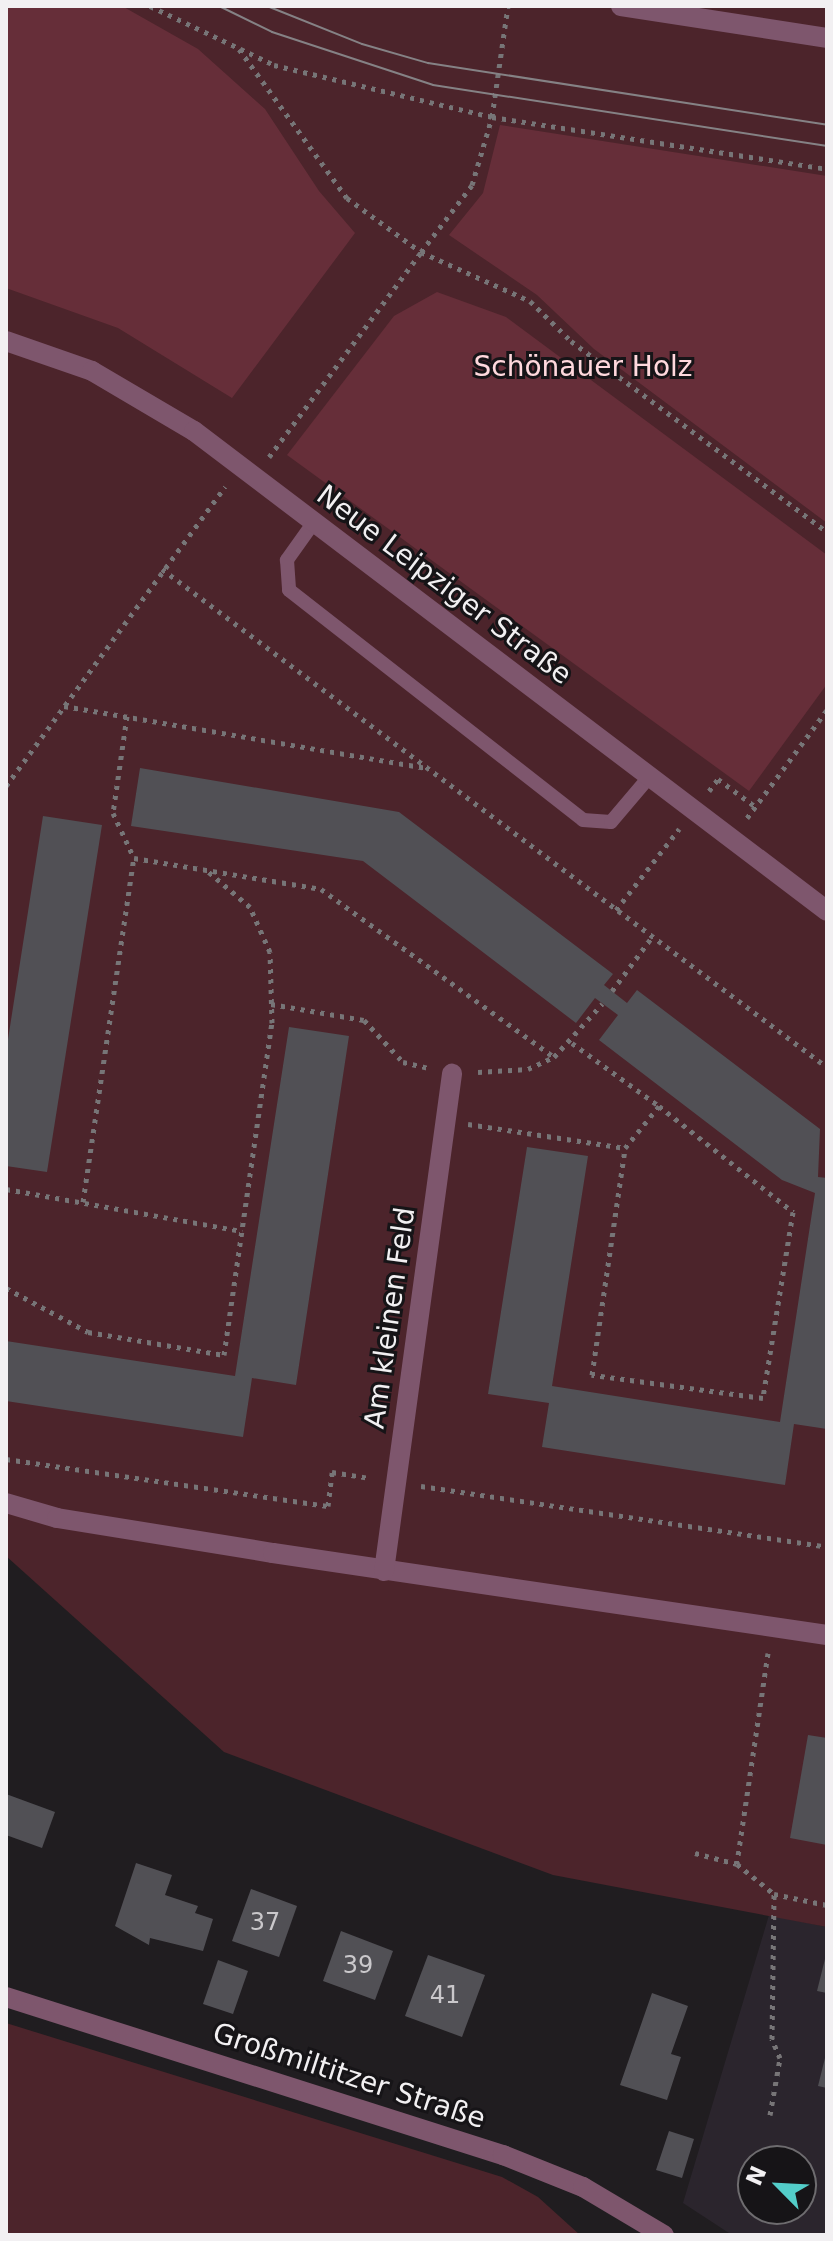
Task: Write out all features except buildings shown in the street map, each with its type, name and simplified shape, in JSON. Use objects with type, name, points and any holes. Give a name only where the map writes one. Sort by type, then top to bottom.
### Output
[{"type":"street","points":[[621,6],[827,38]]},
{"type":"street","name":"Neue Leipziger Straße","points":[[6,341],[92,371],[145,397],[827,911]]},
{"type":"street","name":"Am kleinen Feld","points":[[384,1571],[452,1074]]},
{"type":"street","points":[[6,1503],[57,1518],[384,1571],[827,1635]]},
{"type":"street","name":"Großmiltitzer Straße","points":[[6,1997],[503,2155],[583,2187],[664,2235]]},
{"type":"lane","points":[[314,522],[287,560],[289,590],[583,820],[611,822],[650,776]]},
{"type":"path","points":[[150,6],[274,65],[492,117],[827,169]]},
{"type":"path","points":[[6,786],[162,569],[247,472],[472,185],[492,117],[508,6]]},
{"type":"path","points":[[238,48],[347,198],[421,252],[530,301],[571,341],[827,532]]},
{"type":"path","points":[[162,569],[827,1067]]},
{"type":"path","points":[[64,706],[428,768]]},
{"type":"path","points":[[732,839],[827,710]]},
{"type":"path","points":[[83,1202],[134,858],[113,813],[127,716]]},
{"type":"path","points":[[708,792],[718,779],[756,807]]},
{"type":"path","points":[[616,910],[686,821]]},
{"type":"path","points":[[134,858],[321,889],[554,1057]]},
{"type":"path","points":[[6,1288],[88,1332],[224,1355],[271,1004],[270,952],[250,907],[202,867]]},
{"type":"path","points":[[612,991],[652,937]]},
{"type":"path","points":[[271,1004],[364,1020],[403,1062],[452,1074],[528,1069],[554,1057],[572,1043],[602,1004]]},
{"type":"path","points":[[572,1043],[659,1106],[793,1212],[763,1398],[592,1375],[625,1148],[659,1106]]},
{"type":"path","points":[[446,1120],[625,1148]]},
{"type":"path","points":[[6,1189],[242,1231]]},
{"type":"path","points":[[6,1459],[328,1506],[332,1472],[827,1547]]},
{"type":"path","points":[[737,1864],[771,1627]]},
{"type":"path","points":[[695,1853],[737,1864],[774,1894],[827,1905]]},
{"type":"path","points":[[770,2115],[780,2058],[772,2039],[774,1894]]},
{"type":"shaded area","points":[[6,6],[122,6],[198,49],[265,109],[319,191],[355,233],[232,398],[118,328],[6,288]]},
{"type":"shaded area","points":[[500,125],[827,176],[827,523],[594,349],[537,295],[449,235],[483,193]]},
{"type":"shaded area","points":[[437,292],[506,317],[827,555],[827,684],[749,791],[287,455],[394,316]]},
{"type":"shaded area","points":[[769,1915],[827,1927],[827,2235],[732,2235],[683,2203]]},
{"type":"green space","name":"Schönauer Holz","points":[[6,6],[827,6],[827,1927],[553,1875],[224,1752],[6,1556]]},
{"type":"green space","points":[[6,2023],[502,2177],[538,2197],[580,2235],[6,2235]]},
{"type":"tram line","points":[[219,6],[272,32],[433,85],[827,146]]},
{"type":"tram line","points":[[267,6],[362,44],[428,63],[827,125]]}]
